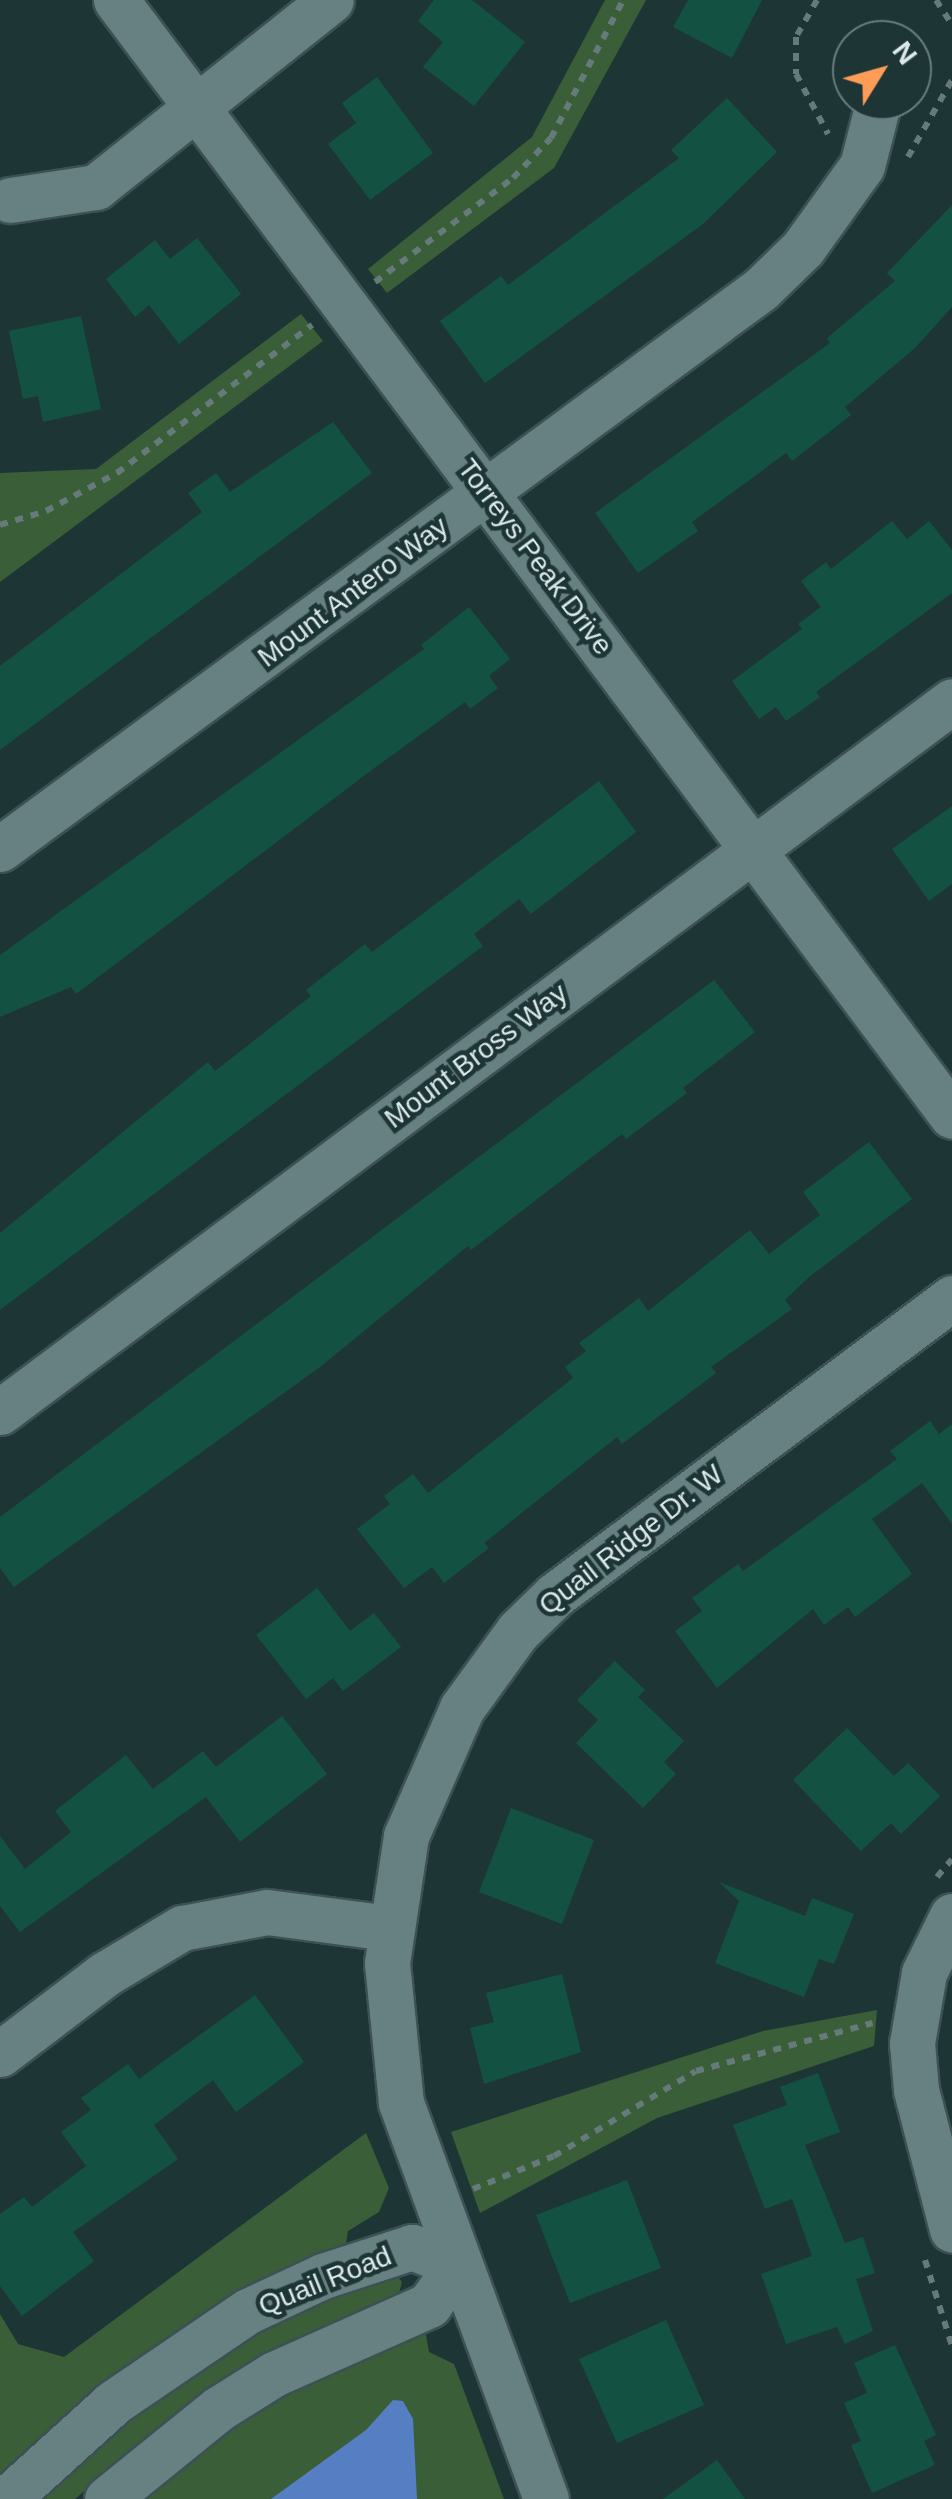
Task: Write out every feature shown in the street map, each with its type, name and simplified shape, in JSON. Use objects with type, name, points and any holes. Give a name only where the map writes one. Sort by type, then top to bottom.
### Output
[{"type":"street","name":"Torreys Peak Drive","points":[[116,0],[952,1116]]},
{"type":"street","points":[[10,200],[96,187],[332,0]]},
{"type":"street","name":"Mount Antero Way","points":[[0,849],[783,270],[862,166],[874,120]]},
{"type":"street","name":"Mount Bross Way","points":[[0,1412],[952,701]]},
{"type":"street","name":"Quail Ridge Dr. W","points":[[546,2499],[457,2265],[402,2103],[386,1995],[388,1928],[406,1836],[430,1771],[474,1686],[518,1631],[555,1595],[952,1298]]},
{"type":"street","points":[[0,2054],[105,1974],[182,1928],[266,1912],[388,1928]]},
{"type":"street","points":[[952,1916],[924,1973],[912,2044],[916,2090],[952,2229]]},
{"type":"street","name":"Quail Road","points":[[6,2499],[114,2402],[248,2312],[323,2276],[412,2247],[457,2265]]},
{"type":"street","points":[[106,2499],[274,2374],[429,2305],[457,2265]]},
{"type":"path","points":[[374,282],[513,178],[551,138],[623,0]]},
{"type":"path","points":[[817,0],[796,37],[796,74],[826,129],[828,151]]},
{"type":"path","points":[[936,0],[952,25]]},
{"type":"path","points":[[0,525],[46,511],[116,472],[314,324]]},
{"type":"path","points":[[467,2191],[554,2156],[696,2071],[880,2022]]},
{"type":"green space","points":[[605,0],[646,0],[554,168],[387,293],[368,269],[532,137]]},
{"type":"green space","points":[[301,314],[323,341],[0,582],[0,473],[96,469]]},
{"type":"green space","points":[[877,2010],[874,2046],[657,2118],[480,2213],[451,2132],[763,2031]]},
{"type":"green space","points":[[366,2133],[389,2188],[379,2212],[348,2231],[346,2244],[292,2270],[0,2480],[0,2314],[18,2344],[64,2357]]},
{"type":"green space","points":[[396,2274],[402,2282],[398,2297],[133,2449],[75,2499],[34,2499],[117,2426],[215,2356],[292,2310]]},
{"type":"green space","points":[[413,2333],[426,2335],[429,2352],[454,2364],[504,2499],[134,2499],[273,2396]]},
{"type":"water","points":[[393,2400],[403,2401],[413,2419],[417,2499],[271,2499],[366,2430]]},
{"type":"building","points":[[434,0],[472,0],[525,42],[474,106],[423,67],[443,42],[418,21]]},
{"type":"building","points":[[688,0],[762,0],[732,58],[673,27]]},
{"type":"building","points":[[377,77],[433,153],[370,200],[328,144],[356,123],[342,103]]},
{"type":"building","points":[[727,98],[777,152],[703,224],[485,383],[440,321],[501,276],[508,285],[679,158],[671,150]]},
{"type":"building","points":[[952,205],[952,307],[915,348],[845,407],[851,415],[792,461],[786,453],[692,522],[698,531],[638,573],[595,513],[830,343],[827,338],[895,281],[887,273]]},
{"type":"building","points":[[197,238],[241,294],[179,344],[149,305],[135,317],[106,279],[155,240],[170,259]]},
{"type":"building","points":[[81,316],[101,409],[43,422],[38,396],[23,399],[9,331]]},
{"type":"building","points":[[333,422],[372,473],[0,750],[0,666],[202,512],[188,493],[216,473],[230,492]]},
{"type":"building","points":[[892,521],[907,539],[929,521],[952,550],[952,593],[816,692],[820,697],[786,721],[776,707],[759,719],[732,681],[802,629],[798,624],[821,607],[801,581],[826,562],[831,569]]},
{"type":"building","points":[[469,607],[510,659],[489,676],[498,688],[470,709],[465,702],[76,994],[71,987],[0,1017],[0,955],[424,649],[421,645]]},
{"type":"building","points":[[599,781],[636,832],[531,914],[519,899],[474,934],[483,946],[0,1310],[0,1233],[208,1062],[215,1071],[311,996],[306,990],[365,944],[372,952]]},
{"type":"building","points":[[952,806],[952,884],[929,901],[892,849]]},
{"type":"building","points":[[714,980],[755,1032],[683,1088],[687,1093],[626,1139],[622,1134],[471,1250],[468,1246],[320,1367],[14,1587],[0,1568],[0,1517]]},
{"type":"building","points":[[869,1142],[912,1199],[809,1277],[785,1300],[792,1309],[711,1367],[716,1373],[622,1444],[617,1437],[484,1543],[489,1548],[444,1583],[432,1567],[404,1588],[357,1529],[390,1504],[384,1496],[413,1474],[428,1493],[573,1378],[565,1367],[586,1351],[579,1343],[639,1298],[648,1311],[750,1230],[769,1254],[820,1215],[803,1192]]},
{"type":"building","points":[[930,1421],[939,1434],[952,1424],[952,1524],[922,1483],[872,1519],[912,1574],[855,1617],[848,1607],[824,1625],[813,1609],[717,1688],[675,1631],[702,1611],[692,1598],[738,1564],[743,1571],[897,1459],[890,1451]]},
{"type":"building","points":[[317,1588],[350,1631],[374,1613],[401,1647],[343,1691],[333,1678],[306,1699],[256,1635]]},
{"type":"building","points":[[615,1661],[645,1690],[638,1697],[684,1741],[664,1762],[676,1774],[643,1808],[576,1743],[598,1720],[577,1700]]},
{"type":"building","points":[[282,1716],[327,1774],[240,1842],[206,1797],[20,1932],[0,1906],[0,1836],[25,1869],[71,1832],[55,1811],[126,1755],[153,1789],[203,1751],[216,1767]]},
{"type":"building","points":[[847,1728],[894,1776],[908,1763],[940,1796],[901,1834],[891,1823],[861,1851],[793,1780]]},
{"type":"building","points":[[511,1808],[594,1840],[562,1924],[479,1892]]},
{"type":"building","points":[[719,1882],[805,1916],[812,1898],[854,1914],[834,1964],[819,1959],[804,1997],[715,1963],[739,1901]]},
{"type":"building","points":[[562,1974],[581,2052],[484,2084],[470,2028],[494,2022],[486,1993]]},
{"type":"building","points":[[255,1995],[304,2062],[236,2112],[213,2080],[154,2125],[178,2159],[73,2232],[94,2261],[22,2316],[0,2286],[0,2214],[24,2197],[32,2207],[86,2166],[61,2132],[91,2110],[81,2098],[128,2064],[139,2079]]},
{"type":"building","points":[[818,2073],[840,2132],[805,2145],[845,2243],[863,2237],[875,2273],[856,2279],[873,2331],[845,2344],[837,2327],[786,2344],[761,2274],[812,2256],[792,2199],[765,2209],[733,2125],[787,2105],[780,2087]]},
{"type":"building","points":[[627,2180],[661,2268],[570,2303],[536,2215]]},
{"type":"building","points":[[666,2320],[704,2405],[617,2443],[579,2359]]},
{"type":"building","points":[[895,2345],[936,2435],[924,2441],[935,2465],[872,2493],[851,2445],[861,2441],[844,2403],[867,2393],[854,2363]]},
{"type":"building","points":[[717,2460],[745,2499],[663,2499]]}]
